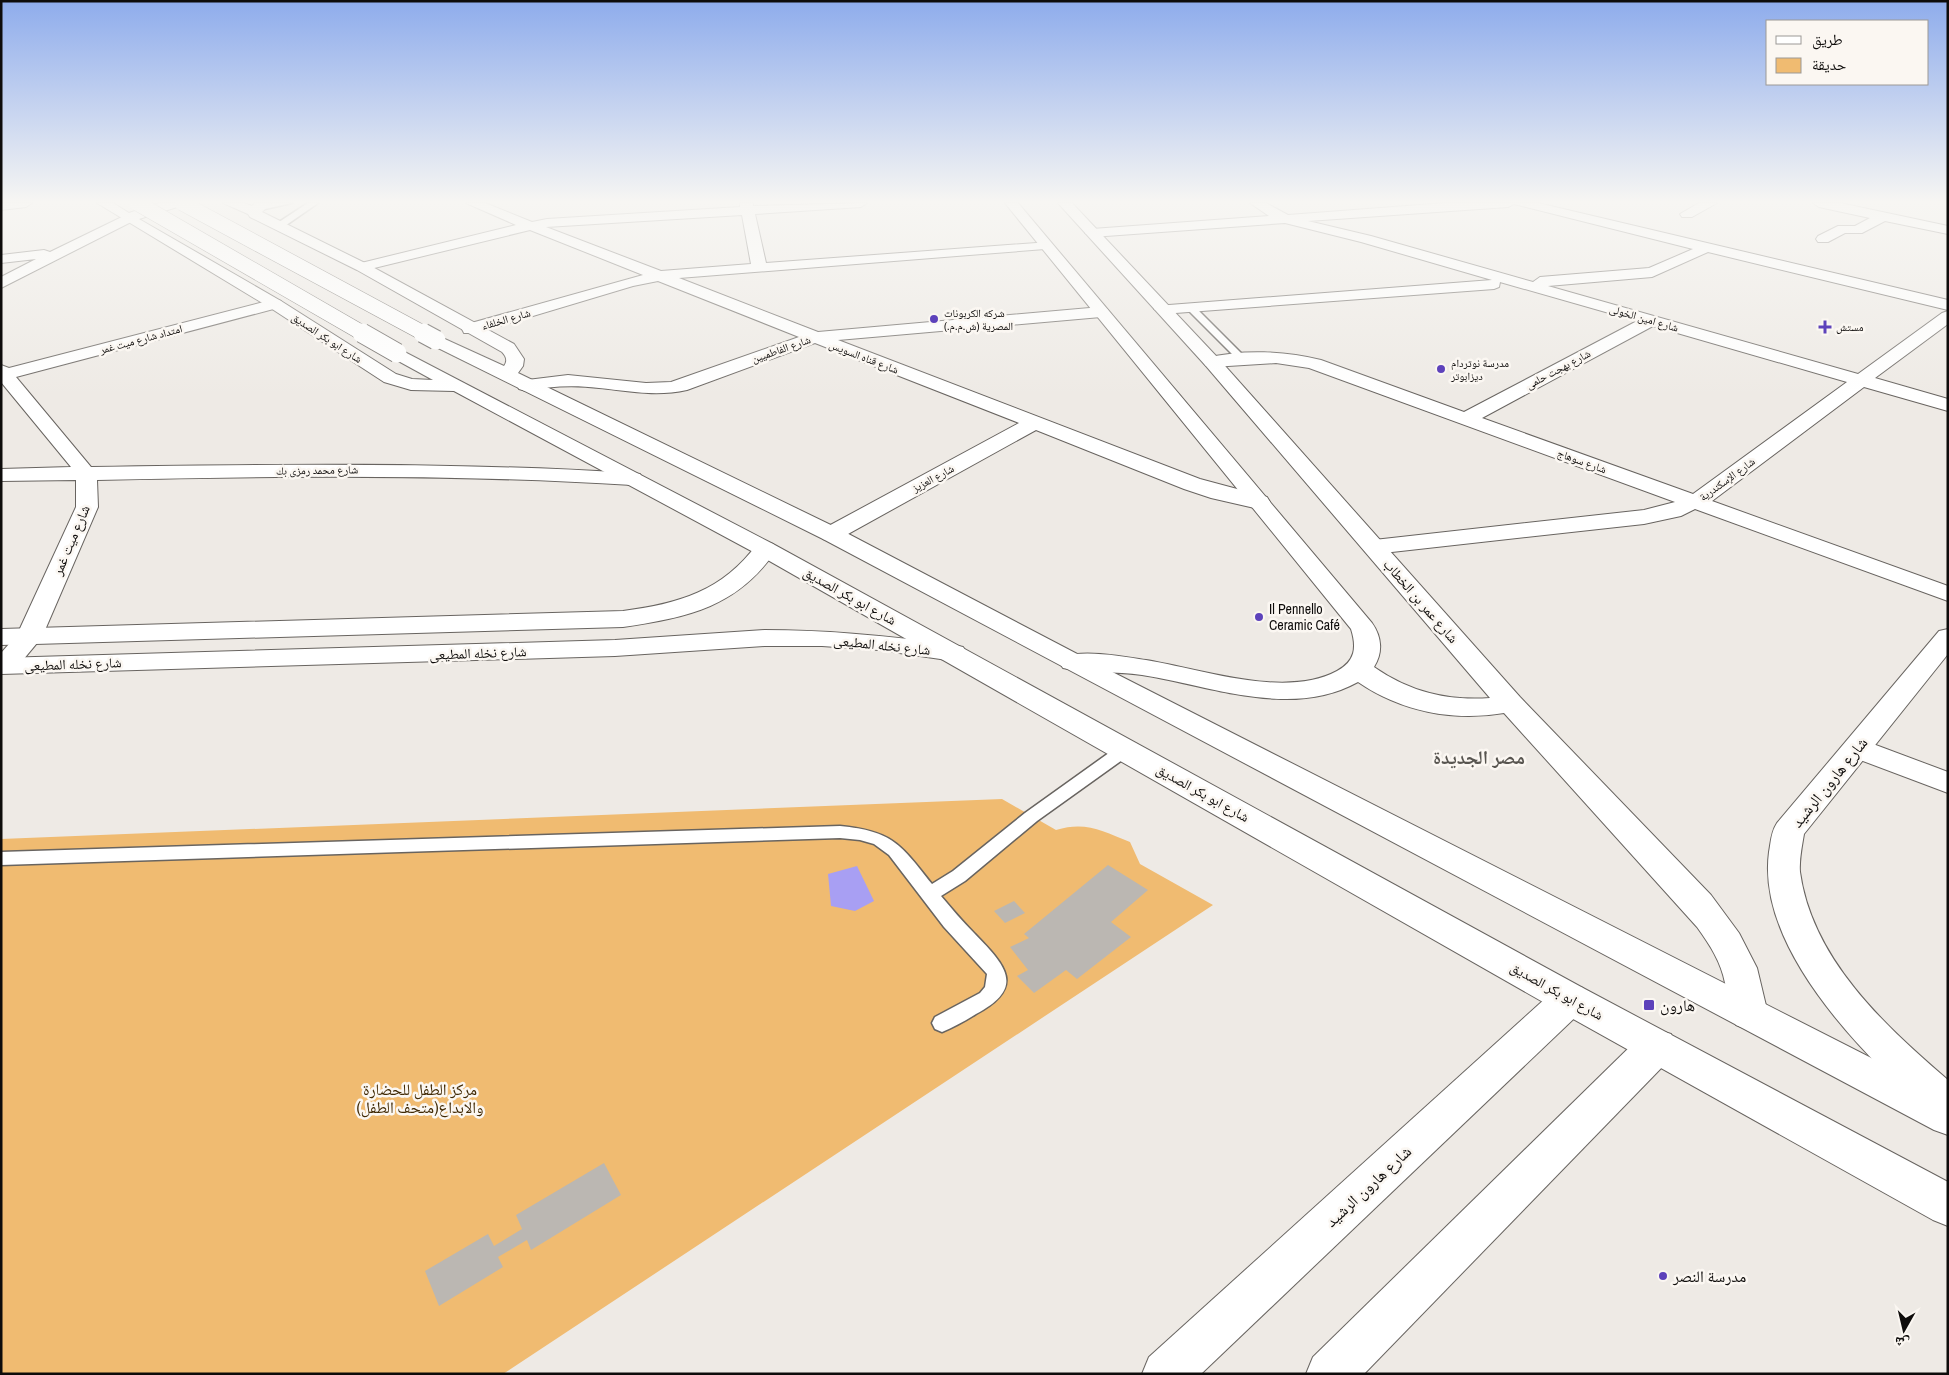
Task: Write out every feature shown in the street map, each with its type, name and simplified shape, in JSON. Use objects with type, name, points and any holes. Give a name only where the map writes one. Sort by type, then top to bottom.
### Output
[{"type":"street","points":[[1,283],[32,267]]},
{"type":"street","name":"شارع ابو بكر الصديق","points":[[212,267],[275,304],[396,381],[420,385],[456,386]]},
{"type":"street","name":"شارع ابو بكر الصديق","points":[[247,267],[456,386],[765,549],[1126,749],[1570,999],[1948,1205]]},
{"type":"street","points":[[301,267],[436,340],[830,534],[1072,662],[1948,1117]]},
{"type":"street","points":[[362,267],[470,329],[508,348],[514,354],[516,380]]},
{"type":"street","name":"شارع قناه السويس","points":[[635,267],[1200,487],[1259,502]]},
{"type":"street","name":"شارع الخلفاء","points":[[470,329],[658,276],[747,267]]},
{"type":"street","points":[[1064,267],[1363,628],[1367,636],[1368,654],[1358,669],[1339,682],[1312,689],[1280,690],[1133,666],[1072,662]]},
{"type":"street","name":"شارع عمر بن الخطاب","points":[[1123,267],[1212,362],[1510,703],[1699,904],[1719,930],[1736,958],[1746,986],[1748,1014]]},
{"type":"street","name":"شارع امين الخولى","points":[[1464,267],[1948,405]]},
{"type":"street","points":[[1162,309],[1469,284],[1521,283],[1652,272],[1663,267]]},
{"type":"street","points":[[1787,267],[1948,305]]},
{"type":"street","name":"امتداد شارع ميت غمر","points":[[4,372],[275,304]]},
{"type":"street","name":"شارع الفاطميين","points":[[516,380],[574,381],[642,390],[665,389],[680,386],[815,338],[1101,312]]},
{"type":"street","name":"شارع الإسكندرية","points":[[1374,548],[1644,518],[1673,511],[1695,502],[1948,316]]},
{"type":"street","name":"شارع بهجت حلمى","points":[[1465,419],[1652,320]]},
{"type":"street","name":"شارع سوهاج","points":[[1212,362],[1277,358],[1306,362],[1948,594]]},
{"type":"street","points":[[4,372],[86,474]]},
{"type":"street","name":"شارع العزيز","points":[[830,534],[1035,423]]},
{"type":"street","name":"شارع محمد رمزى بك","points":[[1,475],[405,468],[551,472],[632,478]]},
{"type":"street","name":"شارع ميت غمر","points":[[2,667],[29,636],[88,507],[90,489],[86,474]]},
{"type":"street","name":"شارع نخله المطيعى","points":[[1,637],[623,619],[673,610],[715,593],[748,572],[765,549]]},
{"type":"street","name":"شارع هارون الرشيد","points":[[1948,637],[1788,831],[1783,848],[1785,888],[1802,935],[1834,988],[1883,1046],[1948,1106]]},
{"type":"street","name":"شارع نخله المطيعى","points":[[2,667],[606,649],[764,638],[822,638],[879,642],[954,654]]},
{"type":"street","points":[[1358,669],[1392,691],[1435,705],[1477,708],[1510,703]]},
{"type":"street","points":[[1857,748],[1948,783]]},
{"type":"street","name":"شارع هارون الرشيد","points":[[1166,1374],[1570,999]]},
{"type":"street","points":[[1330,1374],[1657,1046]]},
{"type":"lane","points":[[1190,306],[1242,359]]},
{"type":"lane","points":[[930,894],[958,876],[1031,817],[1126,749]]},
{"type":"lane","points":[[1,859],[840,832],[861,834],[880,840],[895,850],[951,922],[990,962],[997,973],[995,990],[987,998],[942,1023]]},
{"type":"green space","name":"مركز الطفل للحضارة والابداع(متحف الطفل)","points":[[1002,799],[1056,830],[1067,827],[1094,828],[1130,842],[1140,864],[1213,905],[503,1374],[1,1374],[1,839]]},
{"type":"shaded area","points":[[857,866],[874,901],[855,911],[831,906],[828,874]]},
{"type":"building","points":[[1108,865],[1148,890],[1111,922],[1131,937],[1077,979],[1066,970],[1034,993],[1017,976],[1028,970],[1010,947],[1029,938],[1024,934]]},
{"type":"building","points":[[1014,901],[1025,913],[1005,923],[994,911]]},
{"type":"building","points":[[604,1163],[621,1195],[531,1250],[527,1240],[498,1257],[503,1267],[439,1306],[425,1271],[488,1234],[494,1246],[522,1229],[516,1215]]},
{"type":"place","name":"شركه الكربونات المصرية (ش.م.م.)","points":[[934,319]]},
{"type":"place","name":"مستش","points":[[1825,327]]},
{"type":"place","name":"مدرسة نوتردام ديزابوتر","points":[[1441,369]]},
{"type":"place","name":"Il Pennello Ceramic Café","points":[[1259,617]]},
{"type":"place","name":"هارون","points":[[1649,1005]]},
{"type":"place","name":"مدرسة النصر","points":[[1663,1276]]},
{"type":"district","name":"مصر الجديدة","points":[[1479,757]]}]
